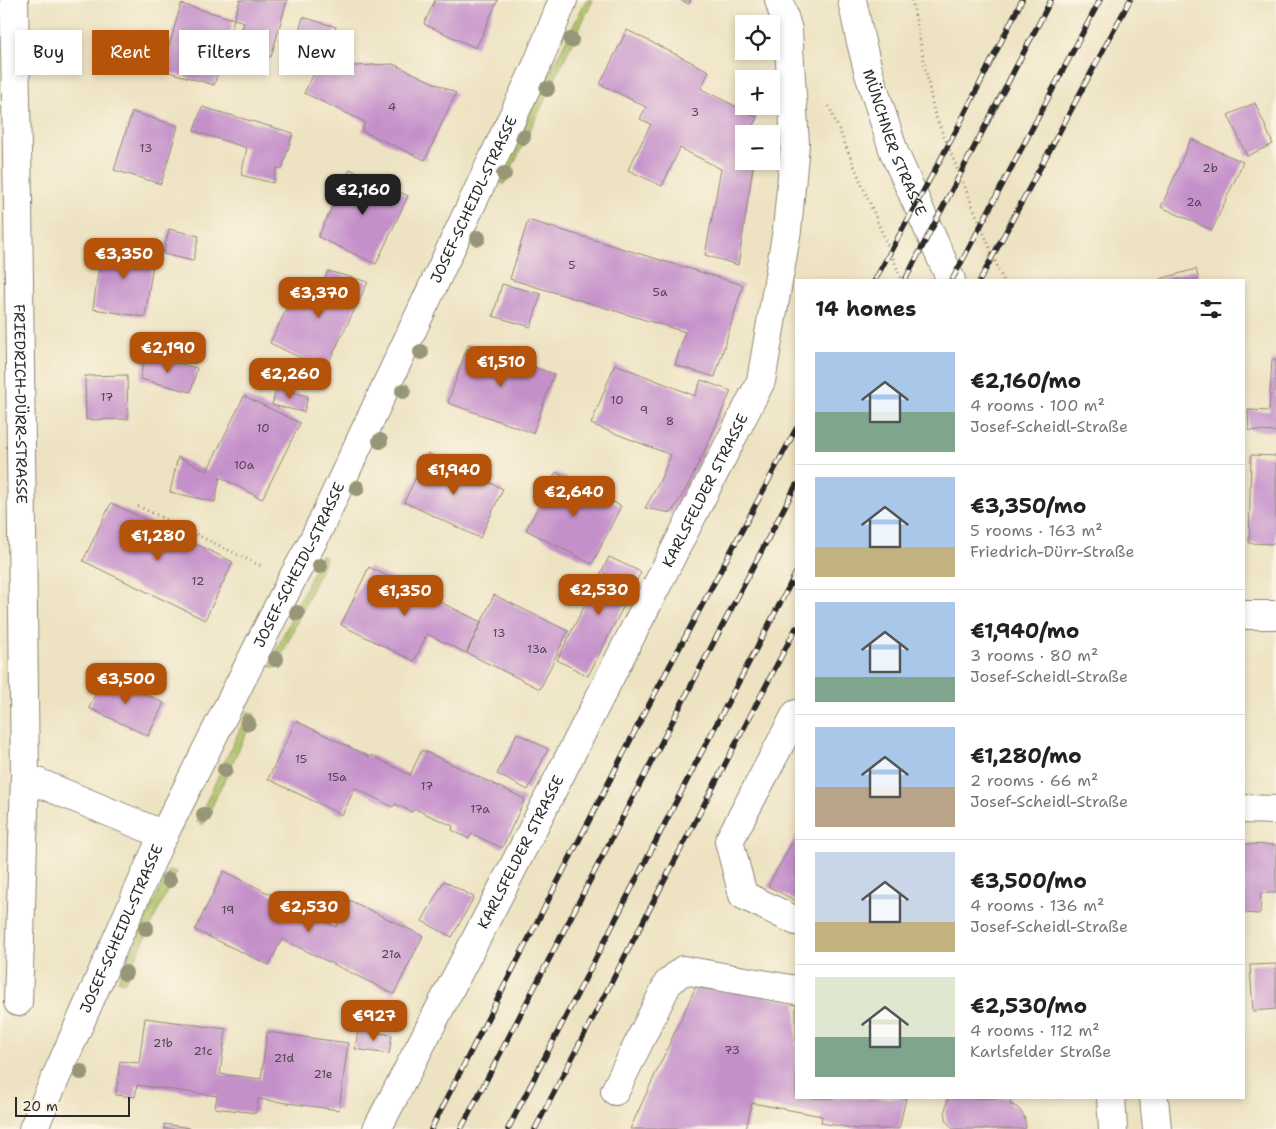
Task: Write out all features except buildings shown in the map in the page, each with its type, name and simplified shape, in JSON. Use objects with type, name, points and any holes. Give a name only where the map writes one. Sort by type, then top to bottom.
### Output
[{"type":"street","name":"FRIEDRICH-DÜRR-STRASSE","points":[[14,0],[26,777],[18,1002]]},
{"type":"street","name":"JOSEF-SCHEIDL-STRASSE","points":[[33,1129],[164,835],[322,521],[532,74],[563,0]]},
{"type":"street","name":"KARLSFELDER STRASSE","points":[[377,1129],[503,887],[761,381],[787,230],[796,144],[788,30],[779,0]]},
{"type":"street","name":"MÜNCHNER STRASSE","points":[[852,0],[869,74],[894,152],[951,279]]},
{"type":"street","points":[[1245,615],[1276,615]]},
{"type":"street","points":[[795,716],[729,841],[743,895],[795,921]]},
{"type":"street","points":[[26,777],[164,835]]},
{"type":"street","points":[[1245,809],[1276,810]]},
{"type":"street","points":[[615,1092],[668,983],[682,970],[795,990]]},
{"type":"street","points":[[1111,1099],[1113,1129]]},
{"type":"street","points":[[1154,1099],[1157,1129]]},
{"type":"path","points":[[912,0],[934,112],[1003,279]]},
{"type":"path","points":[[827,98],[829,107],[902,279]]},
{"type":"path","points":[[138,506],[292,581]]},
{"type":"green space","points":[[586,0],[593,0],[504,184],[497,181]]},
{"type":"green space","points":[[321,555],[326,558],[276,668],[269,666]]},
{"type":"green space","points":[[248,712],[255,715],[203,825],[197,822]]},
{"type":"green space","points":[[169,870],[176,872],[124,983],[118,980]]},
{"type":"railway","points":[[876,279],[957,129],[1022,0]]},
{"type":"railway","points":[[906,279],[1051,0]]},
{"type":"railway","points":[[953,279],[1100,0]]},
{"type":"railway","points":[[981,279],[1130,0]]},
{"type":"railway","points":[[431,1129],[635,731],[795,431]]},
{"type":"railway","points":[[461,1129],[795,487]]},
{"type":"railway","points":[[508,1129],[795,575]]},
{"type":"railway","points":[[535,1129],[795,630]]}]
